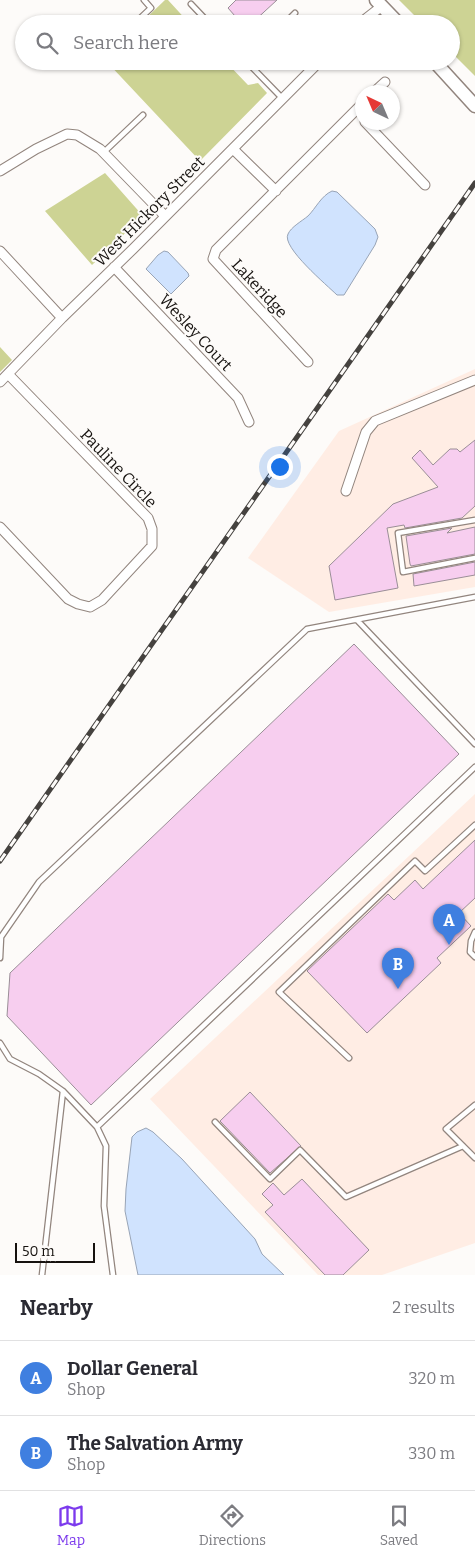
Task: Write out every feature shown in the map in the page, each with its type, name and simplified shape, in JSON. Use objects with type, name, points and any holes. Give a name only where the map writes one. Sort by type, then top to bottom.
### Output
[{"type":"main road","points":[[379,3],[390,15]]},
{"type":"main road","points":[[442,70],[475,106]]},
{"type":"street","points":[[368,15],[379,3]]},
{"type":"street","name":"West Hickory Street","points":[[0,382],[311,70]]},
{"type":"street","points":[[382,85],[385,82]]},
{"type":"street","name":"Lakeridge","points":[[308,362],[213,258],[216,250],[355,112]]},
{"type":"street","points":[[373,130],[425,185]]},
{"type":"street","points":[[0,171],[36,149],[67,134],[77,135],[90,141],[104,152],[165,216]]},
{"type":"street","points":[[233,149],[276,191]]},
{"type":"street","points":[[0,252],[62,318]]},
{"type":"street","name":"Wesley Court","points":[[114,267],[238,398],[249,422]]},
{"type":"street","name":"Pauline Circle","points":[[0,528],[68,598],[78,604],[90,607],[102,600],[152,546],[152,529],[148,518],[8,374]]},
{"type":"street","points":[[346,491],[366,432],[375,421],[475,380]]},
{"type":"lane","points":[[144,0],[151,8],[144,15]]},
{"type":"lane","points":[[191,4],[201,15]]},
{"type":"lane","points":[[255,70],[282,98]]},
{"type":"lane","points":[[104,152],[143,115]]},
{"type":"lane","points":[[475,520],[398,533],[404,572],[475,558]]},
{"type":"lane","points":[[0,958],[2,937],[39,882],[307,630],[475,597]]},
{"type":"lane","points":[[357,620],[475,744]]},
{"type":"lane","points":[[97,1127],[475,767]]},
{"type":"lane","points":[[349,1058],[279,992],[415,861],[425,871],[475,825]]},
{"type":"lane","points":[[475,932],[470,952],[475,957]]},
{"type":"lane","points":[[0,1043],[10,1059],[39,1074],[63,1091],[97,1127],[106,1146],[104,1206],[113,1275]]},
{"type":"lane","points":[[42,1275],[63,1091]]},
{"type":"lane","points":[[475,1105],[446,1129],[475,1158]]},
{"type":"lane","points":[[215,1122],[270,1179],[300,1150],[346,1197],[463,1146]]},
{"type":"shaded area","points":[[475,369],[475,587],[329,612],[248,558],[339,431]]},
{"type":"shaded area","points":[[475,794],[475,1243],[382,1275],[318,1275],[150,1099]]},
{"type":"green space","points":[[165,0],[168,0],[182,15],[149,15]]},
{"type":"green space","points":[[399,0],[475,0],[475,76],[460,61],[460,15],[414,15]]},
{"type":"green space","points":[[114,70],[234,70],[248,85],[258,83],[267,93],[200,161]]},
{"type":"green space","points":[[105,173],[143,216],[92,265],[45,211]]},
{"type":"green space","points":[[0,347],[12,360],[0,372]]},
{"type":"water","points":[[332,191],[337,192],[375,229],[378,237],[344,295],[337,295],[316,275],[298,257],[288,240],[288,234],[292,229],[308,216],[322,199]]},
{"type":"water","points":[[164,251],[168,252],[189,276],[171,294],[146,269]]},
{"type":"water","points":[[146,1128],[153,1132],[182,1159],[255,1239],[262,1254],[284,1275],[138,1275],[125,1211],[126,1189],[132,1137],[137,1132]]},
{"type":"building","points":[[236,0],[277,0],[261,15],[234,15],[228,8]]},
{"type":"building","points":[[475,440],[475,506],[462,518],[405,528],[404,525],[387,528],[398,588],[335,600],[329,566],[393,504],[438,487],[412,458],[420,450],[433,465],[450,449],[457,449],[460,452]]},
{"type":"building","points":[[475,527],[475,554],[411,566],[406,536],[452,528],[447,533]]},
{"type":"building","points":[[475,562],[475,575],[414,586],[413,574]]},
{"type":"building","points":[[354,644],[459,754],[91,1105],[7,1016],[10,973]]},
{"type":"building","points":[[475,840],[475,898],[459,913],[471,926],[437,958],[441,963],[367,1033],[307,971],[388,894],[394,900],[415,880],[423,889]]},
{"type":"building","points":[[250,1092],[301,1146],[270,1173],[220,1121]]},
{"type":"building","points":[[302,1179],[369,1250],[343,1275],[325,1275],[265,1212],[273,1205],[262,1194],[273,1183],[284,1195]]},
{"type":"railway","points":[[0,861],[475,183]]},
{"type":"place","name":"Dollar General","points":[[449,945]]},
{"type":"place","name":"The Salvation Army","points":[[398,989]]}]
